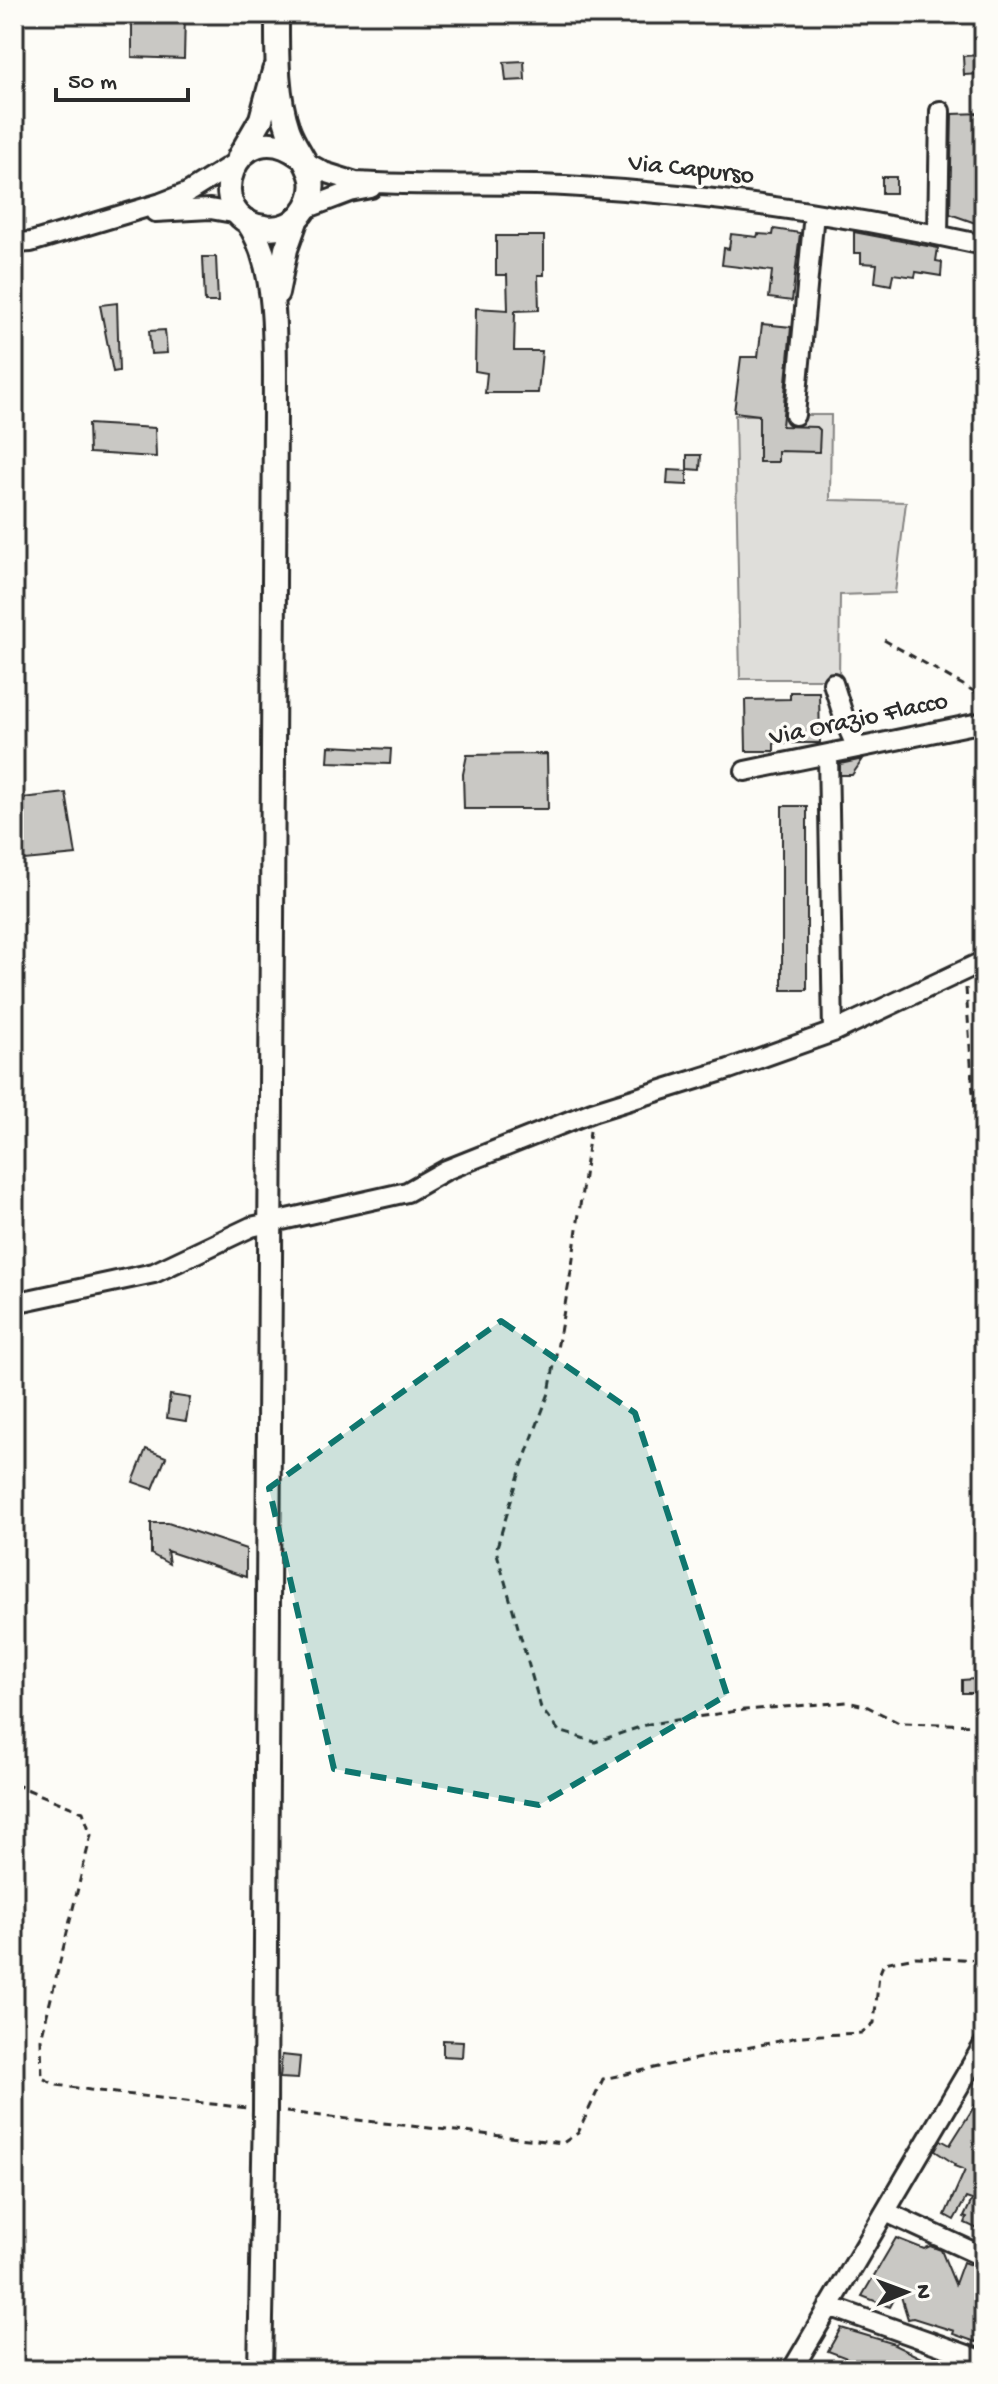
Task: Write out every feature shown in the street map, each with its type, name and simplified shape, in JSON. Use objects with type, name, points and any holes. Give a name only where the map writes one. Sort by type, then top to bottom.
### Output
[{"type":"main road","points":[[273,314],[281,272],[301,214],[310,199],[312,180],[288,129],[277,58],[277,14]]},
{"type":"main road","points":[[260,2370],[265,2110],[273,314],[265,256],[229,195],[228,183],[261,119],[277,58]]},
{"type":"main road","points":[[237,161],[250,149],[263,144],[289,148],[302,159]]},
{"type":"main road","points":[[243,218],[256,226],[276,228],[301,214]]},
{"type":"street","points":[[938,235],[940,111]]},
{"type":"street","name":"Via Capurso","points":[[302,159],[341,179],[389,184],[580,187],[684,196],[814,213],[984,245]]},
{"type":"street","points":[[14,243],[31,242],[187,193],[237,161]]},
{"type":"street","name":"Via Capurso","points":[[301,214],[350,192],[389,184]]},
{"type":"street","points":[[128,213],[210,209],[243,218]]},
{"type":"street","points":[[795,415],[814,213]]},
{"type":"street","points":[[833,683],[857,748]]},
{"type":"street","name":"Via Orazio Flacco","points":[[745,771],[984,722]]},
{"type":"street","points":[[828,754],[833,1032]]},
{"type":"street","points":[[14,1303],[154,1273],[251,1227],[407,1192],[446,1170],[592,1112],[833,1032],[984,961]]},
{"type":"street","points":[[792,2370],[984,2044]]},
{"type":"street","points":[[886,2212],[984,2257]]},
{"type":"street","points":[[829,2306],[984,2361]]},
{"type":"path","points":[[884,640],[984,697]]},
{"type":"path","points":[[965,969],[984,1256]]},
{"type":"path","points":[[592,1112],[572,1266],[549,1393],[522,1465],[496,1550],[541,1708],[559,1731],[595,1742],[649,1724],[744,1710],[848,1702],[868,1707],[899,1723],[984,1725]]},
{"type":"path","points":[[14,1784],[83,1812],[91,1835],[41,2039],[42,2078],[57,2085],[563,2143],[578,2133],[603,2079],[802,2036],[861,2033],[874,2023],[879,1975],[884,1963],[915,1957],[984,1960]]},
{"type":"highlighted area","points":[[501,1321],[635,1413],[727,1695],[539,1805],[334,1769],[269,1488]]},
{"type":"shaded area","points":[[735,415],[831,415],[830,500],[906,502],[895,593],[840,595],[839,679],[740,679]]},
{"type":"building","points":[[136,14],[185,14],[184,59],[132,57],[132,20]]},
{"type":"building","points":[[981,55],[982,74],[964,75],[963,56]]},
{"type":"building","points":[[524,61],[525,80],[506,81],[504,62]]},
{"type":"building","points":[[983,113],[984,226],[950,214],[952,114]]},
{"type":"building","points":[[882,177],[896,177],[896,193],[882,193]]},
{"type":"building","points":[[774,229],[800,233],[792,301],[769,298],[772,271],[722,265],[724,248],[729,249],[731,234],[757,237],[758,234],[773,235]]},
{"type":"building","points":[[854,232],[938,248],[936,261],[942,262],[941,276],[916,272],[915,277],[893,274],[891,285],[875,282],[877,264],[861,263],[861,253],[854,253]]},
{"type":"building","points":[[496,236],[544,236],[544,275],[538,275],[539,310],[515,311],[514,351],[542,351],[538,393],[485,393],[487,373],[475,371],[476,308],[508,310],[507,275],[496,275]]},
{"type":"building","points":[[203,257],[216,257],[218,302],[205,302]]},
{"type":"building","points":[[117,303],[119,371],[113,372],[100,305]]},
{"type":"building","points":[[762,324],[791,327],[782,426],[817,427],[820,430],[819,452],[778,451],[778,462],[759,462],[759,415],[734,412],[741,357],[758,357]]},
{"type":"building","points":[[165,330],[167,353],[151,354],[149,331]]},
{"type":"building","points":[[88,424],[155,428],[156,457],[89,453]]},
{"type":"building","points":[[687,455],[701,455],[700,470],[687,469]]},
{"type":"building","points":[[668,470],[687,471],[687,485],[667,484]]},
{"type":"building","points":[[790,692],[819,692],[820,743],[774,743],[774,751],[746,751],[745,700],[790,699]]},
{"type":"building","points":[[329,746],[391,749],[390,764],[328,762]]},
{"type":"building","points":[[547,754],[548,809],[464,809],[463,774],[467,755]]},
{"type":"building","points":[[863,759],[852,775],[840,775],[840,764]]},
{"type":"building","points":[[66,793],[76,855],[14,861],[14,799]]},
{"type":"building","points":[[782,806],[807,806],[807,990],[782,990]]},
{"type":"building","points":[[170,1395],[190,1398],[186,1421],[167,1418]]},
{"type":"building","points":[[146,1449],[166,1457],[153,1489],[133,1482]]},
{"type":"building","points":[[151,1523],[168,1523],[246,1549],[246,1577],[167,1551],[169,1564],[151,1554]]},
{"type":"building","points":[[975,1679],[976,1693],[962,1693],[962,1680]]},
{"type":"building","points":[[443,2040],[463,2041],[462,2057],[443,2056]]},
{"type":"building","points":[[282,2055],[300,2057],[298,2079],[280,2078]]},
{"type":"building","points":[[984,2091],[984,2167],[974,2185],[978,2187],[984,2173],[984,2232],[965,2223],[967,2218],[964,2217],[972,2200],[966,2198],[954,2220],[945,2215],[965,2170],[954,2166],[935,2151],[941,2140],[950,2145]]},
{"type":"building","points":[[896,2238],[924,2249],[930,2246],[941,2250],[955,2284],[963,2262],[984,2270],[984,2342],[978,2339],[976,2342],[953,2334],[954,2331],[913,2318],[908,2319],[899,2290],[890,2307],[862,2296]]},
{"type":"building","points":[[841,2328],[895,2344],[946,2370],[843,2370],[847,2358],[828,2351]]}]
